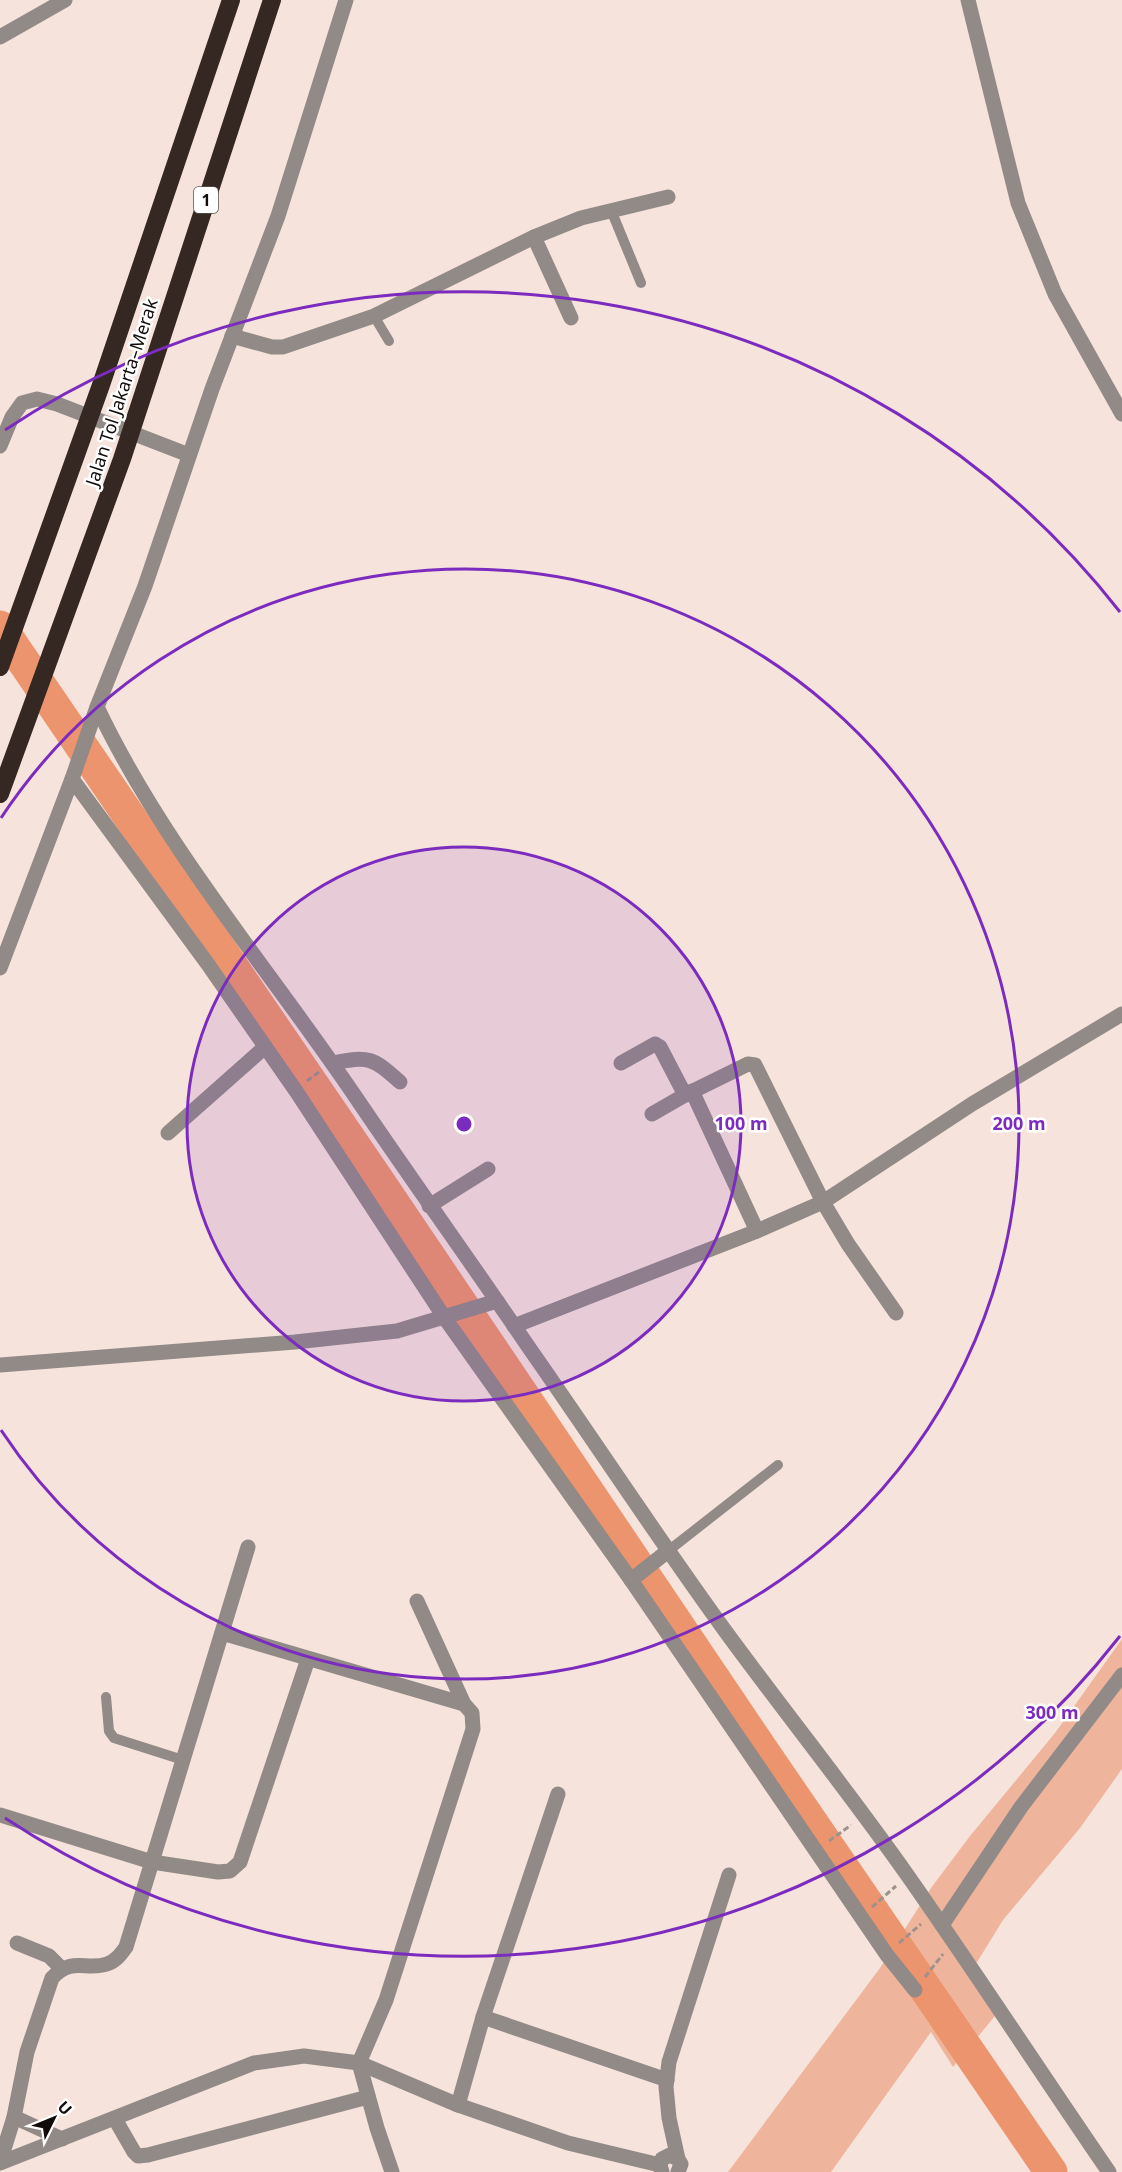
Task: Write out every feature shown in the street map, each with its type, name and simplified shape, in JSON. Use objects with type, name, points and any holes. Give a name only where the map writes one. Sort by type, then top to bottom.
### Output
[{"type":"highway","name":"Jalan Tol Jakarta–Merak","points":[[0,667],[101,385],[231,0]]},
{"type":"highway","name":"Jalan Tol Jakarta–Merak","points":[[0,794],[122,459],[272,0]]},
{"type":"street","points":[[0,37],[65,0]]},
{"type":"street","points":[[0,968],[72,779],[94,714],[145,586],[189,455],[278,216],[346,0]]},
{"type":"street","points":[[968,0],[1018,203],[1055,294],[1122,414]]},
{"type":"street","points":[[232,336],[272,347],[283,347],[374,316],[534,237],[581,218],[668,196]]},
{"type":"street","points":[[534,237],[571,318]]},
{"type":"street","points":[[0,446],[12,417],[22,403],[37,399],[57,404],[189,455]]},
{"type":"street","points":[[94,714],[198,876],[328,1066],[429,1206],[493,1303],[514,1326],[664,1555],[728,1634],[864,1815],[942,1925],[1108,2172]]},
{"type":"street","points":[[72,779],[207,963],[444,1317],[634,1578],[887,1954],[917,1988]]},
{"type":"street","points":[[514,1326],[757,1231],[823,1202],[972,1104],[1122,1014]]},
{"type":"street","points":[[621,1063],[655,1044],[660,1047],[688,1093],[757,1231]]},
{"type":"street","points":[[168,1133],[265,1047]]},
{"type":"street","points":[[328,1066],[361,1057],[385,1068],[400,1082]]},
{"type":"street","points":[[652,1114],[688,1093],[748,1064],[755,1065],[823,1202],[848,1244],[896,1313]]},
{"type":"street","points":[[429,1206],[488,1169]]},
{"type":"street","points":[[0,1365],[295,1342],[397,1331],[493,1303]]},
{"type":"street","points":[[0,2163],[14,2117],[27,2052],[52,1978],[61,1968],[106,1964],[118,1958],[126,1947],[248,1547]]},
{"type":"street","points":[[634,1578],[664,1555]]},
{"type":"street","points":[[392,2172],[359,2063],[386,2000],[473,1729],[472,1713],[464,1704],[417,1601]]},
{"type":"street","points":[[222,1634],[464,1704]]},
{"type":"street","points":[[0,1815],[152,1862],[218,1872],[230,1871],[240,1862],[308,1659]]},
{"type":"street","points":[[942,1925],[1021,1808],[1122,1675]]},
{"type":"street","points":[[458,2105],[483,2017],[558,1794]]},
{"type":"street","points":[[678,2166],[669,2118],[667,2080],[669,2062],[729,1875]]},
{"type":"street","points":[[17,1943],[48,1956],[61,1968]]},
{"type":"street","points":[[483,2017],[667,2080]]},
{"type":"street","points":[[0,2163],[254,2064],[304,2056],[359,2063],[458,2105],[568,2143],[661,2168],[666,2156],[670,2155],[678,2166]]},
{"type":"street","points":[[115,2119],[138,2156],[368,2097]]},
{"type":"street","points":[[14,2117],[62,2139]]},
{"type":"lane","points":[[612,210],[641,283]]},
{"type":"lane","points":[[374,316],[388,341]]},
{"type":"lane","points":[[664,1555],[778,1465]]},
{"type":"lane","points":[[106,1697],[110,1731],[114,1738],[183,1760]]},
{"type":"path","points":[[305,1082],[328,1066]]},
{"type":"path","points":[[823,1845],[851,1825]]},
{"type":"path","points":[[868,1910],[898,1884]]},
{"type":"path","points":[[894,1948],[924,1921]]},
{"type":"path","points":[[917,1988],[946,1950]]},
{"type":"shaded area","points":[[1122,1639],[1122,1769],[1080,1828],[1003,1920],[974,1967],[1004,2005],[953,2067],[931,2032],[831,2172],[728,2172],[880,1968],[931,1888],[970,1836],[1055,1733]]},
{"type":"waterway","points":[[0,627],[1051,2172]]}]
